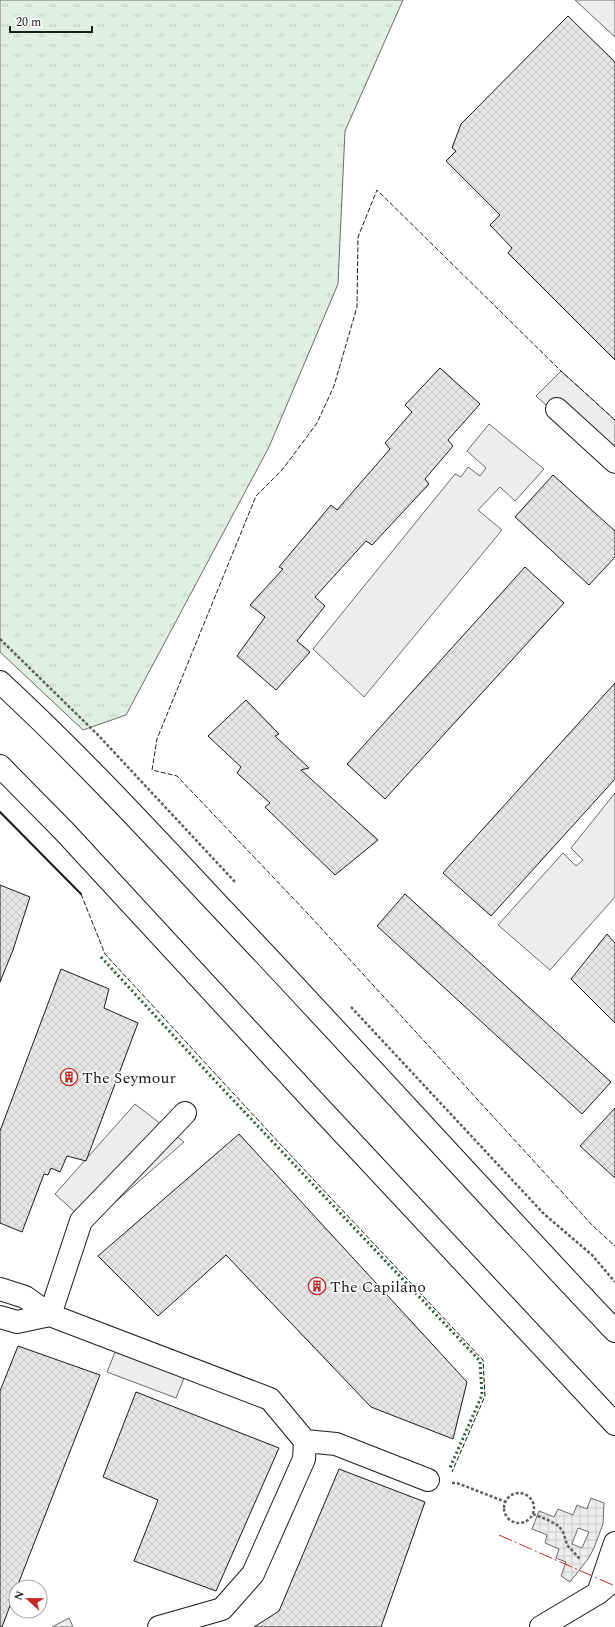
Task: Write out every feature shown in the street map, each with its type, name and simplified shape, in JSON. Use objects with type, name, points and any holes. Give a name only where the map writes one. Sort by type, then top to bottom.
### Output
[{"type":"main road","points":[[557,409],[615,462]]},
{"type":"main road","points":[[0,682],[52,730],[133,814],[615,1331]]},
{"type":"main road","points":[[0,766],[65,832],[610,1420],[615,1441]]},
{"type":"main road","points":[[50,1315],[81,1221],[185,1113]]},
{"type":"main road","points":[[0,1289],[25,1297],[50,1315],[270,1399],[305,1441],[304,1459],[254,1574],[222,1609],[159,1627]]},
{"type":"main road","points":[[0,1317],[17,1322],[50,1315]]},
{"type":"main road","points":[[305,1441],[336,1444],[428,1480]]},
{"type":"main road","points":[[598,1593],[615,1542]]},
{"type":"main road","points":[[541,1627],[598,1593],[615,1579]]},
{"type":"path","points":[[428,1480],[457,1483],[506,1502]]},
{"type":"path","points":[[516,1493],[526,1494],[534,1505],[533,1514],[526,1521],[520,1523],[511,1520],[505,1512],[506,1502],[516,1493]]},
{"type":"path","points":[[533,1514],[559,1526],[564,1534],[567,1545],[580,1559]]},
{"type":"green space","points":[[0,0],[403,0],[345,131],[338,284],[269,447],[126,715],[83,730],[0,652]]},
{"type":"shaded area","points":[[575,0],[615,0],[615,37]]},
{"type":"shaded area","points":[[561,371],[615,420],[615,466],[536,396]]},
{"type":"shaded area","points":[[489,424],[544,469],[515,501],[500,487],[478,510],[502,530],[364,697],[313,649],[455,474],[461,477],[468,467],[480,476],[486,468],[467,451]]},
{"type":"shaded area","points":[[615,793],[615,897],[550,970],[498,925],[563,853],[576,866],[583,860],[571,848]]},
{"type":"shaded area","points":[[135,1104],[184,1142],[89,1225],[55,1194]]},
{"type":"shaded area","points":[[122,1335],[190,1363],[176,1398],[107,1372]]},
{"type":"shaded area","points":[[591,1498],[604,1503],[603,1524],[588,1559],[570,1582],[561,1576],[566,1562],[556,1558],[559,1549],[545,1543],[547,1535],[532,1529],[539,1511],[554,1517],[558,1509],[573,1515],[577,1505],[587,1509]],"holes":[[[578,1528],[589,1532],[582,1548],[572,1544]]]},
{"type":"shaded area","points":[[69,1618],[73,1627],[52,1627]]},
{"type":"building","points":[[568,16],[615,62],[615,360],[508,253],[512,248],[490,225],[500,215],[446,161],[456,151],[452,148],[461,124]]},
{"type":"building","points":[[440,368],[480,404],[448,440],[453,446],[425,479],[429,484],[372,545],[366,541],[315,597],[325,606],[297,641],[310,652],[276,690],[237,656],[265,617],[250,605],[283,569],[279,567],[331,505],[337,510],[390,449],[385,443],[412,412],[405,405]]},
{"type":"building","points":[[553,475],[615,531],[615,557],[589,585],[515,517]]},
{"type":"building","points":[[525,567],[564,603],[385,799],[347,764]]},
{"type":"building","points":[[615,683],[615,779],[491,916],[443,873]]},
{"type":"building","points":[[246,700],[279,734],[275,736],[309,768],[301,770],[378,840],[335,875],[265,807],[270,803],[237,773],[241,767],[208,736]]},
{"type":"building","points":[[0,885],[30,897],[13,950],[0,982]]},
{"type":"building","points":[[405,894],[611,1082],[582,1114],[377,926]]},
{"type":"building","points":[[607,934],[615,943],[615,1023],[571,979]]},
{"type":"building","name":"The Seymour","points":[[61,969],[109,989],[104,1008],[138,1023],[86,1161],[67,1156],[60,1172],[51,1168],[48,1175],[44,1174],[22,1232],[0,1223],[0,1131]]},
{"type":"building","points":[[615,1108],[615,1178],[580,1146]]},
{"type":"building","name":"The Capilano","points":[[239,1134],[467,1382],[453,1439],[371,1407],[226,1255],[158,1316],[98,1256]]},
{"type":"building","points":[[18,1346],[100,1375],[20,1579],[8,1579],[8,1611],[2,1627],[0,1627],[0,1391]]},
{"type":"building","points":[[136,1392],[279,1448],[216,1591],[134,1561],[158,1500],[103,1477]]},
{"type":"building","points":[[339,1469],[425,1502],[381,1627],[254,1627],[279,1611]]},
{"type":"hedge","points":[[101,957],[218,1084],[480,1361],[482,1395],[449,1470]]},
{"type":"fence","points":[[615,420],[561,371],[377,190],[358,237],[357,307],[334,386],[317,423],[282,470],[256,496],[157,739],[152,770],[177,776],[310,916],[593,1226],[615,1246]]},
{"type":"fence","points":[[81,894],[105,954],[269,1132],[483,1360],[485,1396],[452,1472]]},
{"type":"wall","points":[[0,812],[81,894]]},
{"type":"power","points":[[499,1535],[615,1586]]},
{"type":"place","name":"The Seymour","points":[[69,1077]]},
{"type":"place","name":"The Capilano","points":[[317,1286]]}]
